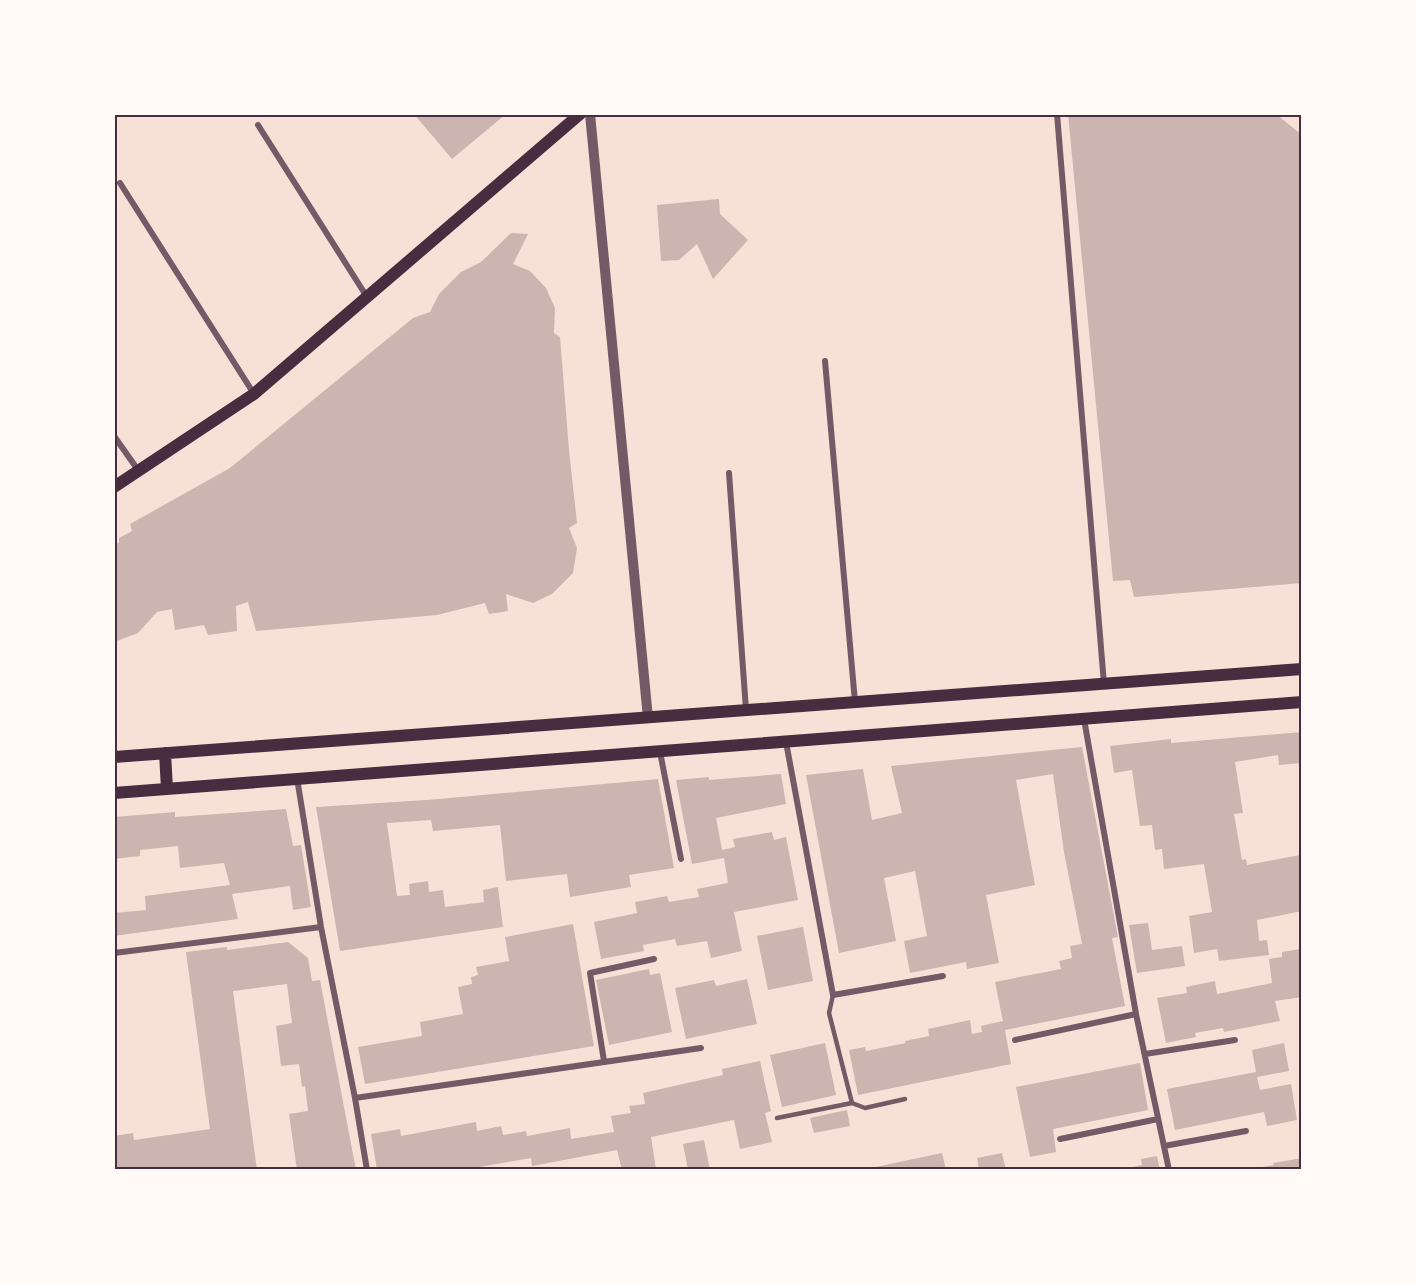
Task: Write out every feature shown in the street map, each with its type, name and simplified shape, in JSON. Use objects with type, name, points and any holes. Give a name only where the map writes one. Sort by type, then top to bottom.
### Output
[{"type":"main road","points":[[114,487],[254,394],[580,114]]},
{"type":"main road","points":[[114,757],[1302,669]]},
{"type":"main road","points":[[114,793],[1302,702]]},
{"type":"main road","points":[[165,753],[167,789]]},
{"type":"street","points":[[590,114],[648,718]]},
{"type":"street","points":[[1057,114],[1104,684]]},
{"type":"street","points":[[258,125],[367,297]]},
{"type":"street","points":[[120,183],[254,394]]},
{"type":"street","points":[[825,361],[855,703]]},
{"type":"street","points":[[114,436],[138,470]]},
{"type":"street","points":[[729,473],[747,710]]},
{"type":"street","points":[[1084,719],[1136,1014],[1169,1170]]},
{"type":"street","points":[[786,742],[833,995],[944,976]]},
{"type":"street","points":[[660,752],[681,860]]},
{"type":"street","points":[[297,778],[321,927],[367,1170]]},
{"type":"street","points":[[114,953],[321,927]]},
{"type":"street","points":[[604,1061],[590,973],[654,959]]},
{"type":"street","points":[[1015,1040],[1136,1014]]},
{"type":"street","points":[[1145,1054],[1234,1040]]},
{"type":"street","points":[[355,1098],[701,1048]]},
{"type":"street","points":[[1060,1139],[1158,1119]]},
{"type":"street","points":[[1164,1146],[1246,1131]]},
{"type":"lane","points":[[833,995],[829,1013],[852,1103]]},
{"type":"lane","points":[[777,1118],[852,1103],[865,1108],[904,1099]]},
{"type":"building","points":[[414,114],[506,114],[452,159]]},
{"type":"building","points":[[1068,114],[1276,114],[1302,135],[1302,583],[1134,597],[1130,580],[1113,581]]},
{"type":"building","points":[[719,199],[720,214],[748,240],[713,279],[697,244],[679,260],[661,261],[657,205]]},
{"type":"building","points":[[511,233],[528,234],[513,264],[530,271],[546,288],[555,308],[554,333],[560,337],[577,523],[569,528],[577,548],[573,573],[552,594],[533,603],[506,594],[508,611],[489,614],[485,603],[437,615],[256,631],[248,602],[236,606],[237,631],[208,635],[204,625],[175,630],[172,609],[157,612],[138,633],[114,642],[114,543],[119,543],[119,538],[132,531],[130,524],[230,468],[413,318],[430,312],[439,294],[461,272],[481,262]]},
{"type":"building","points":[[1302,732],[1302,763],[1279,765],[1278,755],[1235,762],[1243,813],[1234,814],[1242,860],[1246,859],[1247,865],[1300,855],[1299,847],[1302,846],[1302,911],[1257,920],[1259,941],[1267,940],[1269,955],[1219,961],[1217,949],[1194,953],[1189,916],[1212,912],[1204,864],[1164,869],[1162,849],[1155,850],[1152,825],[1140,826],[1132,770],[1114,773],[1110,746],[1171,739],[1171,743]]},
{"type":"building","points":[[1082,747],[1118,937],[1112,938],[1125,1006],[1005,1030],[1011,1064],[858,1095],[849,1050],[865,1047],[866,1051],[906,1043],[905,1041],[929,1036],[928,1029],[970,1020],[972,1034],[982,1032],[981,1026],[1003,1021],[995,982],[1061,969],[1059,961],[1072,958],[1070,946],[1082,944],[1064,852],[1053,774],[1016,780],[1035,885],[986,895],[999,963],[967,969],[966,962],[910,973],[904,941],[927,936],[915,871],[884,878],[896,941],[839,953],[806,775],[863,769],[872,820],[902,813],[891,766]]},
{"type":"building","points":[[781,774],[786,804],[716,818],[722,850],[735,847],[733,839],[772,832],[774,840],[786,837],[798,900],[734,912],[742,951],[711,958],[707,941],[677,946],[675,939],[643,945],[644,951],[601,959],[594,922],[637,913],[635,902],[667,896],[669,902],[699,897],[697,889],[728,883],[724,858],[692,864],[676,780],[709,777],[709,780]]},
{"type":"building","points":[[658,779],[674,868],[629,875],[631,887],[570,897],[567,874],[506,881],[500,825],[433,831],[431,820],[387,823],[397,896],[410,895],[409,884],[428,881],[429,892],[443,890],[445,907],[484,902],[483,890],[498,887],[503,927],[340,951],[316,807],[427,800]]},
{"type":"building","points":[[286,809],[293,846],[301,845],[311,907],[293,910],[290,886],[232,894],[238,919],[114,936],[114,913],[146,910],[145,896],[230,885],[224,863],[180,868],[178,846],[140,850],[140,856],[114,859],[114,817],[175,812],[175,817]]},
{"type":"building","points":[[1148,923],[1152,950],[1182,946],[1185,966],[1137,973],[1129,925]]},
{"type":"building","points":[[573,924],[594,1046],[365,1084],[358,1047],[422,1036],[420,1022],[463,1014],[458,987],[472,984],[471,977],[478,975],[476,967],[509,961],[505,937]]},
{"type":"building","points":[[803,927],[813,981],[768,990],[757,936]]},
{"type":"building","points":[[288,942],[308,958],[312,981],[320,980],[356,1170],[297,1170],[289,1114],[308,1111],[299,1064],[281,1066],[276,1026],[292,1023],[287,984],[233,991],[257,1170],[114,1170],[114,1161],[116,1161],[114,1136],[133,1133],[134,1140],[210,1129],[186,952],[227,947],[227,950]]},
{"type":"building","points":[[1299,943],[1302,943],[1302,997],[1275,1001],[1280,1021],[1224,1032],[1223,1028],[1195,1033],[1196,1037],[1166,1043],[1157,998],[1187,993],[1186,987],[1215,981],[1217,994],[1272,983],[1269,959],[1282,957],[1282,952],[1300,949]]},
{"type":"building","points":[[649,969],[650,975],[660,973],[672,1032],[609,1045],[596,980]]},
{"type":"building","points":[[747,979],[757,1024],[686,1039],[675,988],[714,980],[716,986]]},
{"type":"building","points":[[825,1043],[836,1095],[782,1107],[770,1055]]},
{"type":"building","points":[[1284,1043],[1289,1071],[1257,1077],[1260,1090],[1291,1084],[1297,1120],[1267,1126],[1264,1112],[1175,1130],[1167,1089],[1256,1072],[1252,1050]]},
{"type":"building","points":[[760,1061],[771,1111],[765,1113],[772,1142],[740,1149],[734,1120],[651,1137],[656,1169],[650,1170],[622,1170],[617,1150],[532,1166],[531,1158],[462,1170],[377,1170],[371,1134],[400,1129],[401,1136],[476,1122],[477,1131],[501,1126],[503,1135],[526,1131],[527,1136],[570,1128],[571,1139],[614,1132],[611,1116],[631,1113],[629,1106],[645,1104],[643,1093],[723,1075],[722,1069]]},
{"type":"building","points":[[1140,1063],[1148,1110],[1053,1129],[1056,1152],[1030,1157],[1016,1087]]},
{"type":"building","points":[[847,1110],[850,1126],[814,1133],[810,1118]]},
{"type":"building","points":[[704,1140],[710,1170],[688,1170],[683,1144]]},
{"type":"building","points":[[942,1153],[946,1170],[866,1170],[866,1169]]},
{"type":"building","points":[[1002,1153],[1006,1170],[979,1170],[977,1158]]},
{"type":"building","points":[[1157,1156],[1160,1170],[1128,1170],[1128,1168],[1142,1165],[1141,1159]]},
{"type":"building","points":[[1302,1158],[1302,1170],[1251,1170],[1274,1165],[1273,1163]]}]
